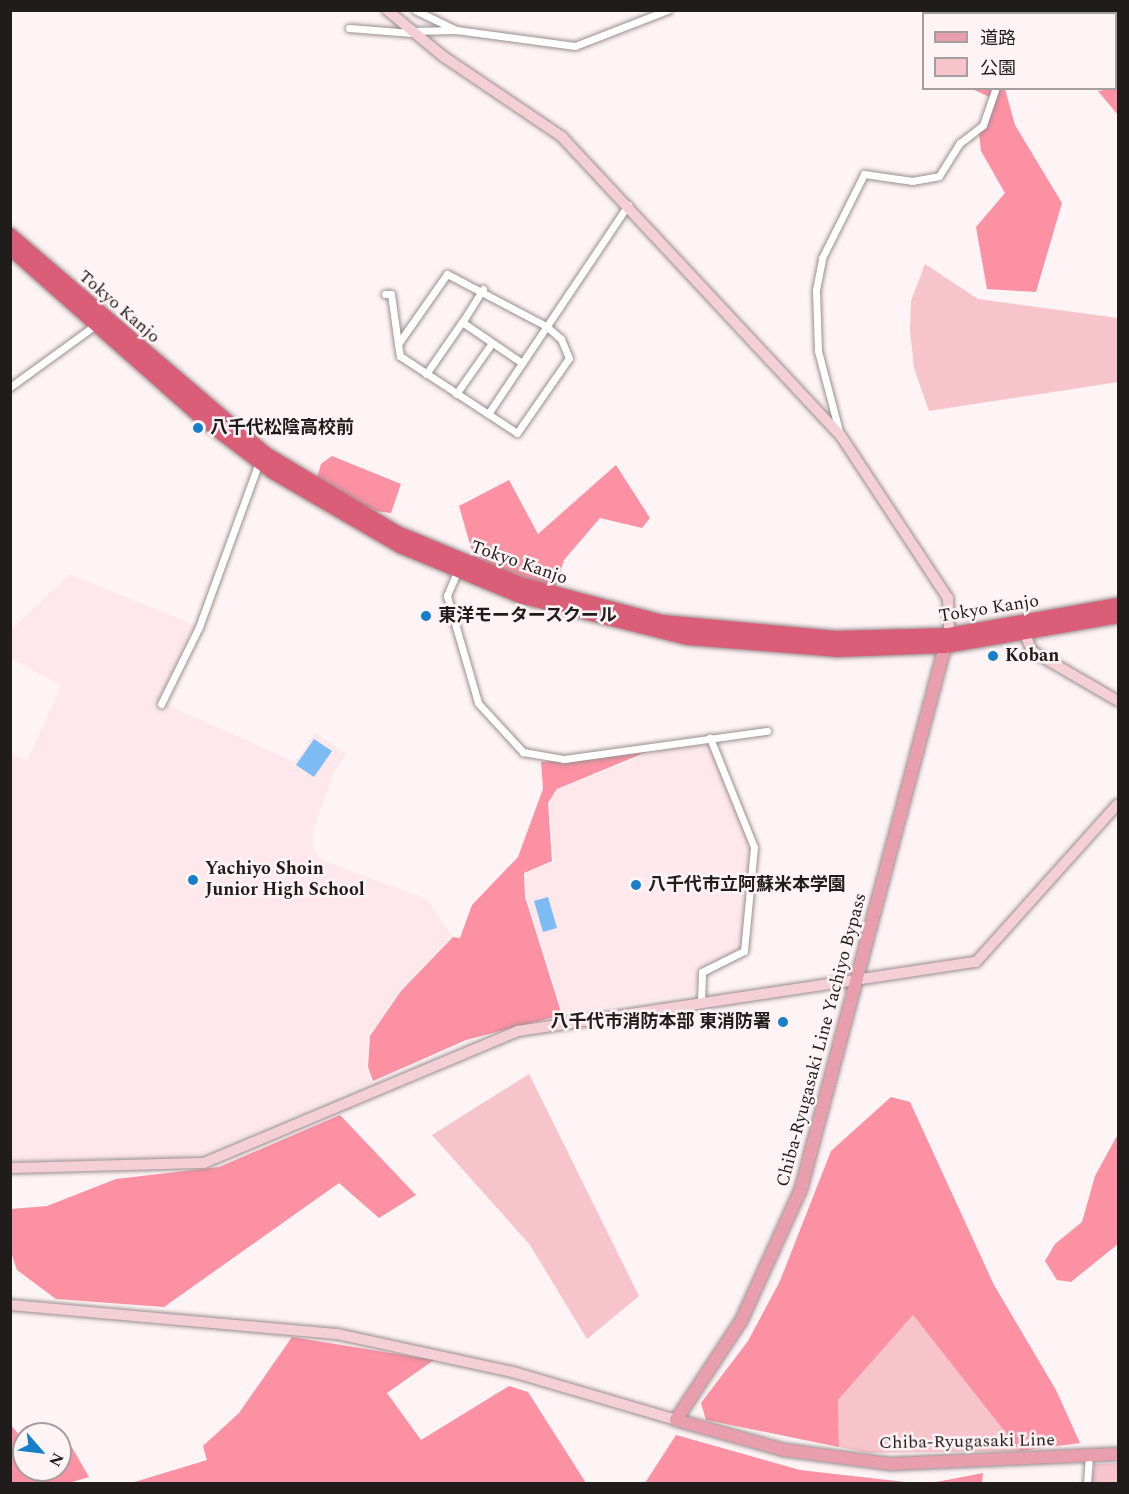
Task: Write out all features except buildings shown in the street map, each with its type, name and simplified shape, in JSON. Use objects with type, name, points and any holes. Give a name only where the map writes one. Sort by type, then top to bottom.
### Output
[{"type":"highway","name":"Tokyo Kanjo","points":[[10,235],[100,322]]},
{"type":"highway","name":"Tokyo Kanjo","points":[[10,249],[261,457],[325,506],[457,572],[562,609],[689,638],[837,650],[1025,634],[1119,616]]},
{"type":"highway","name":"Tokyo Kanjo","points":[[261,457],[397,532],[479,568],[579,603],[738,633],[947,640],[1119,605]]},
{"type":"main road","name":"Chiba-Ryugasaki Line Yachiyo Bypass","points":[[676,1420],[731,1340],[787,1225],[816,1143],[947,640]]},
{"type":"main road","name":"Chiba-Ryugasaki Line","points":[[676,1420],[784,1450],[868,1462],[1119,1454]]},
{"type":"street","points":[[387,10],[412,32],[562,137],[628,205],[841,436],[948,598],[947,640]]},
{"type":"street","points":[[415,10],[457,30]]},
{"type":"street","points":[[349,28],[412,32],[457,30],[575,46],[668,10]]},
{"type":"street","points":[[841,436],[818,351],[816,290],[822,258],[864,174],[912,181],[939,176],[960,143],[983,124],[995,90]]},
{"type":"street","points":[[488,414],[628,205]]},
{"type":"street","points":[[385,294],[392,294],[398,344],[400,356],[517,433],[569,358],[561,339],[546,326],[483,289],[447,274],[398,344]]},
{"type":"street","points":[[426,374],[483,289]]},
{"type":"street","points":[[10,387],[100,322]]},
{"type":"street","points":[[462,322],[522,363]]},
{"type":"street","points":[[456,393],[492,343]]},
{"type":"street","points":[[161,704],[199,627],[261,457]]},
{"type":"street","points":[[457,572],[447,596],[478,704],[523,752],[564,759],[767,731]]},
{"type":"street","points":[[1025,634],[1032,651],[1119,701]]},
{"type":"street","points":[[701,1002],[702,972],[744,951],[754,847],[710,738]]},
{"type":"street","points":[[10,1168],[204,1163],[518,1031],[975,962],[1119,804]]},
{"type":"street","points":[[10,1305],[325,1332],[513,1372],[676,1420]]},
{"type":"street","points":[[1087,1484],[1089,1456]]},
{"type":"shaded area","points":[[994,10],[995,12],[959,12],[923,11]]},
{"type":"shaded area","points":[[1076,11],[1118,11],[1118,115],[1098,91],[1117,90],[1117,12]]},
{"type":"shaded area","points":[[974,90],[1005,90],[1015,125],[1062,203],[1036,292],[987,289],[976,227],[1005,193],[981,151],[979,133],[994,99]]},
{"type":"shaded area","points":[[332,456],[401,484],[391,513],[375,511],[317,478],[321,464]]},
{"type":"shaded area","points":[[616,465],[650,518],[642,528],[600,518],[564,560],[555,589],[474,558],[459,506],[509,480],[538,534]]},
{"type":"shaded area","name":"Yachiyo Shoin Junior High School","points":[[70,574],[194,625],[158,701],[295,762],[315,733],[347,754],[335,770],[313,830],[313,851],[324,861],[427,899],[452,936],[399,992],[369,1036],[366,1067],[372,1082],[204,1153],[161,1159],[11,1161],[11,753],[27,761],[61,686],[11,658],[10,631]]},
{"type":"shaded area","name":"八千代市立阿蘇米本学園","points":[[707,742],[751,847],[741,949],[698,970],[694,994],[563,1014],[526,896],[527,870],[554,862],[549,804],[558,789],[659,750]]},
{"type":"shaded area","points":[[649,751],[557,789],[548,803],[552,861],[524,873],[525,897],[562,1015],[466,1040],[373,1081],[368,1067],[370,1036],[401,991],[453,937],[460,938],[472,905],[518,857],[543,789],[541,762]]},
{"type":"shaded area","points":[[891,1097],[910,1102],[994,1285],[1056,1390],[1080,1443],[1020,1451],[913,1315],[838,1400],[839,1447],[706,1420],[701,1403],[748,1341],[780,1281],[831,1151]]},
{"type":"shaded area","points":[[340,1115],[416,1195],[379,1218],[339,1183],[164,1307],[56,1299],[17,1270],[11,1252],[11,1209],[47,1206],[116,1179],[219,1167]]},
{"type":"shaded area","points":[[1118,1134],[1118,1244],[1071,1282],[1057,1280],[1045,1261],[1055,1244],[1082,1222],[1095,1176]]},
{"type":"shaded area","points":[[292,1337],[434,1360],[387,1393],[421,1440],[509,1386],[528,1392],[586,1483],[128,1484],[207,1460],[203,1446],[239,1413]]},
{"type":"shaded area","points":[[11,1425],[12,1482],[72,1482],[72,1447],[89,1477],[69,1483],[11,1483]]},
{"type":"shaded area","points":[[676,1435],[800,1470],[914,1483],[645,1483]]},
{"type":"shaded area","points":[[983,1473],[982,1483],[931,1483]]},
{"type":"green space","points":[[925,264],[978,299],[1118,318],[1118,382],[929,411],[914,368],[910,331],[911,301]]},
{"type":"green space","points":[[529,1074],[639,1296],[587,1339],[530,1245],[432,1135]]},
{"type":"green space","points":[[913,1315],[1020,1451],[868,1453],[839,1447],[838,1400]]},
{"type":"green space","points":[[1118,1463],[1118,1483],[1092,1483],[1094,1464]]},
{"type":"water","points":[[314,739],[332,751],[314,777],[296,765]]},
{"type":"water","points":[[548,897],[557,928],[543,932],[534,901]]},
{"type":"place","name":"八千代松陰高校前","points":[[198,428]]},
{"type":"place","name":"東洋モータースクール","points":[[426,616]]},
{"type":"place","name":"Koban","points":[[993,656]]},
{"type":"place","name":"Yachiyo Shoin Junior High School","points":[[193,880]]},
{"type":"place","name":"八千代市立阿蘇米本学園","points":[[636,885]]},
{"type":"place","name":"八千代市消防本部 東消防署","points":[[783,1022]]}]
